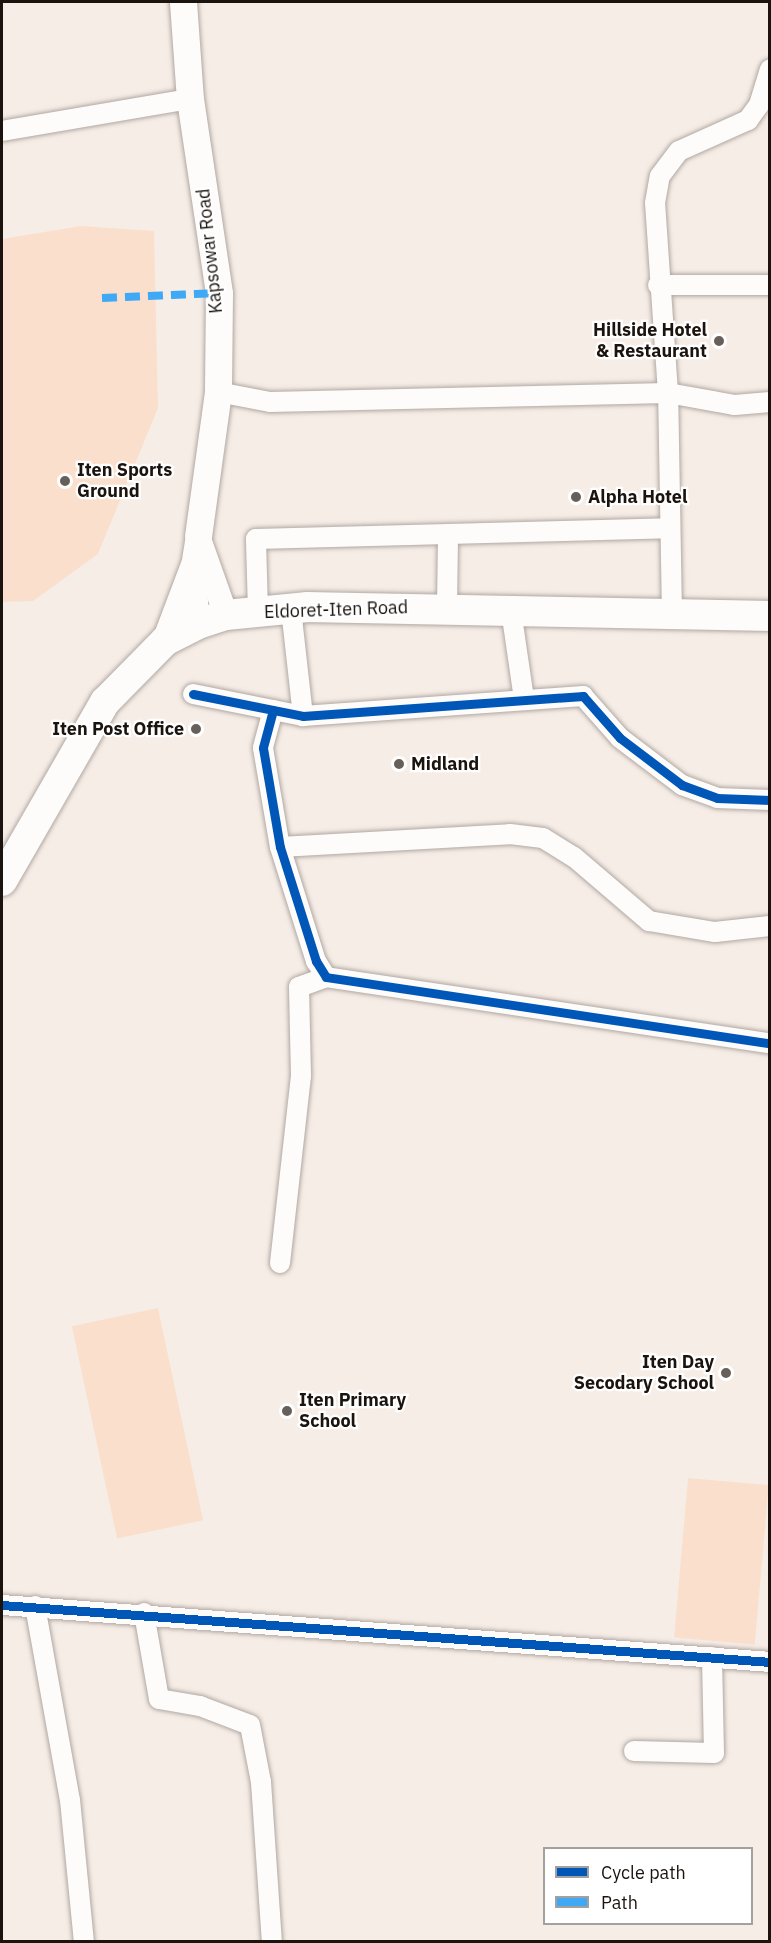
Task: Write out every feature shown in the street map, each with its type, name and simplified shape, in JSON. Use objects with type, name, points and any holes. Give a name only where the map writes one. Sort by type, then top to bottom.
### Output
[{"type":"main road","name":"Kapsowar Road","points":[[183,2],[190,99],[219,293],[218,392],[198,536]]},
{"type":"main road","points":[[165,641],[192,567]]},
{"type":"main road","name":"Eldoret-Iten Road","points":[[2,881],[105,702],[165,641],[198,624],[226,615],[291,609],[447,608],[770,616]]},
{"type":"street","points":[[672,615],[668,528],[668,393],[658,285],[655,203],[660,176],[679,151],[748,120],[759,105],[770,70]]},
{"type":"street","points":[[2,130],[190,99]]},
{"type":"street","points":[[658,285],[770,285]]},
{"type":"street","points":[[218,392],[270,402],[668,393],[735,405],[770,402]]},
{"type":"street","points":[[258,612],[256,539],[668,528]]},
{"type":"street","points":[[447,608],[448,534]]},
{"type":"street","name":"Kapsowar Road","points":[[198,536],[192,567],[198,624]]},
{"type":"street","name":"Kapsowar Road","points":[[198,536],[226,615]]},
{"type":"street","points":[[291,609],[303,716]]},
{"type":"street","points":[[511,610],[524,699]]},
{"type":"street","points":[[193,694],[303,716],[583,696],[620,738],[682,785],[717,798],[770,800]]},
{"type":"street","points":[[273,710],[263,748],[280,847],[316,961],[326,977]]},
{"type":"street","points":[[280,847],[510,834],[543,838],[574,857],[649,921],[715,932],[770,926]]},
{"type":"street","points":[[280,1263],[301,1076],[299,987],[326,977],[770,1043]]},
{"type":"street","points":[[2,1605],[144,1613],[770,1662]]},
{"type":"street","points":[[35,1606],[70,1800],[84,1941]]},
{"type":"street","points":[[144,1613],[159,1699],[200,1706],[250,1725],[261,1782],[272,1941]]},
{"type":"street","points":[[634,1751],[714,1753],[712,1658]]},
{"type":"shaded area","name":"Iten Sports Ground","points":[[81,226],[154,231],[158,408],[98,554],[33,601],[2,602],[2,239]]},
{"type":"shaded area","points":[[158,1308],[203,1520],[117,1539],[72,1326]]},
{"type":"shaded area","points":[[688,1478],[769,1485],[755,1644],[674,1637]]},
{"type":"marked path","points":[[102,298],[219,293]]},
{"type":"cycle path","points":[[193,694],[303,716],[583,696],[620,738],[682,785],[717,798],[770,800]]},
{"type":"cycle path","points":[[273,710],[263,748],[280,847],[316,961],[326,977],[770,1043]]},
{"type":"cycle path","points":[[2,1605],[770,1662]]},
{"type":"place","name":"Hillside Hotel & Restaurant","points":[[719,341]]},
{"type":"place","name":"Iten Sports Ground","points":[[65,481]]},
{"type":"place","name":"Alpha Hotel","points":[[576,497]]},
{"type":"place","name":"Iten Post Office","points":[[196,729]]},
{"type":"place","name":"Midland","points":[[399,764]]},
{"type":"place","name":"Iten Day Secodary School","points":[[726,1373]]},
{"type":"place","name":"Iten Primary School","points":[[287,1411]]}]
